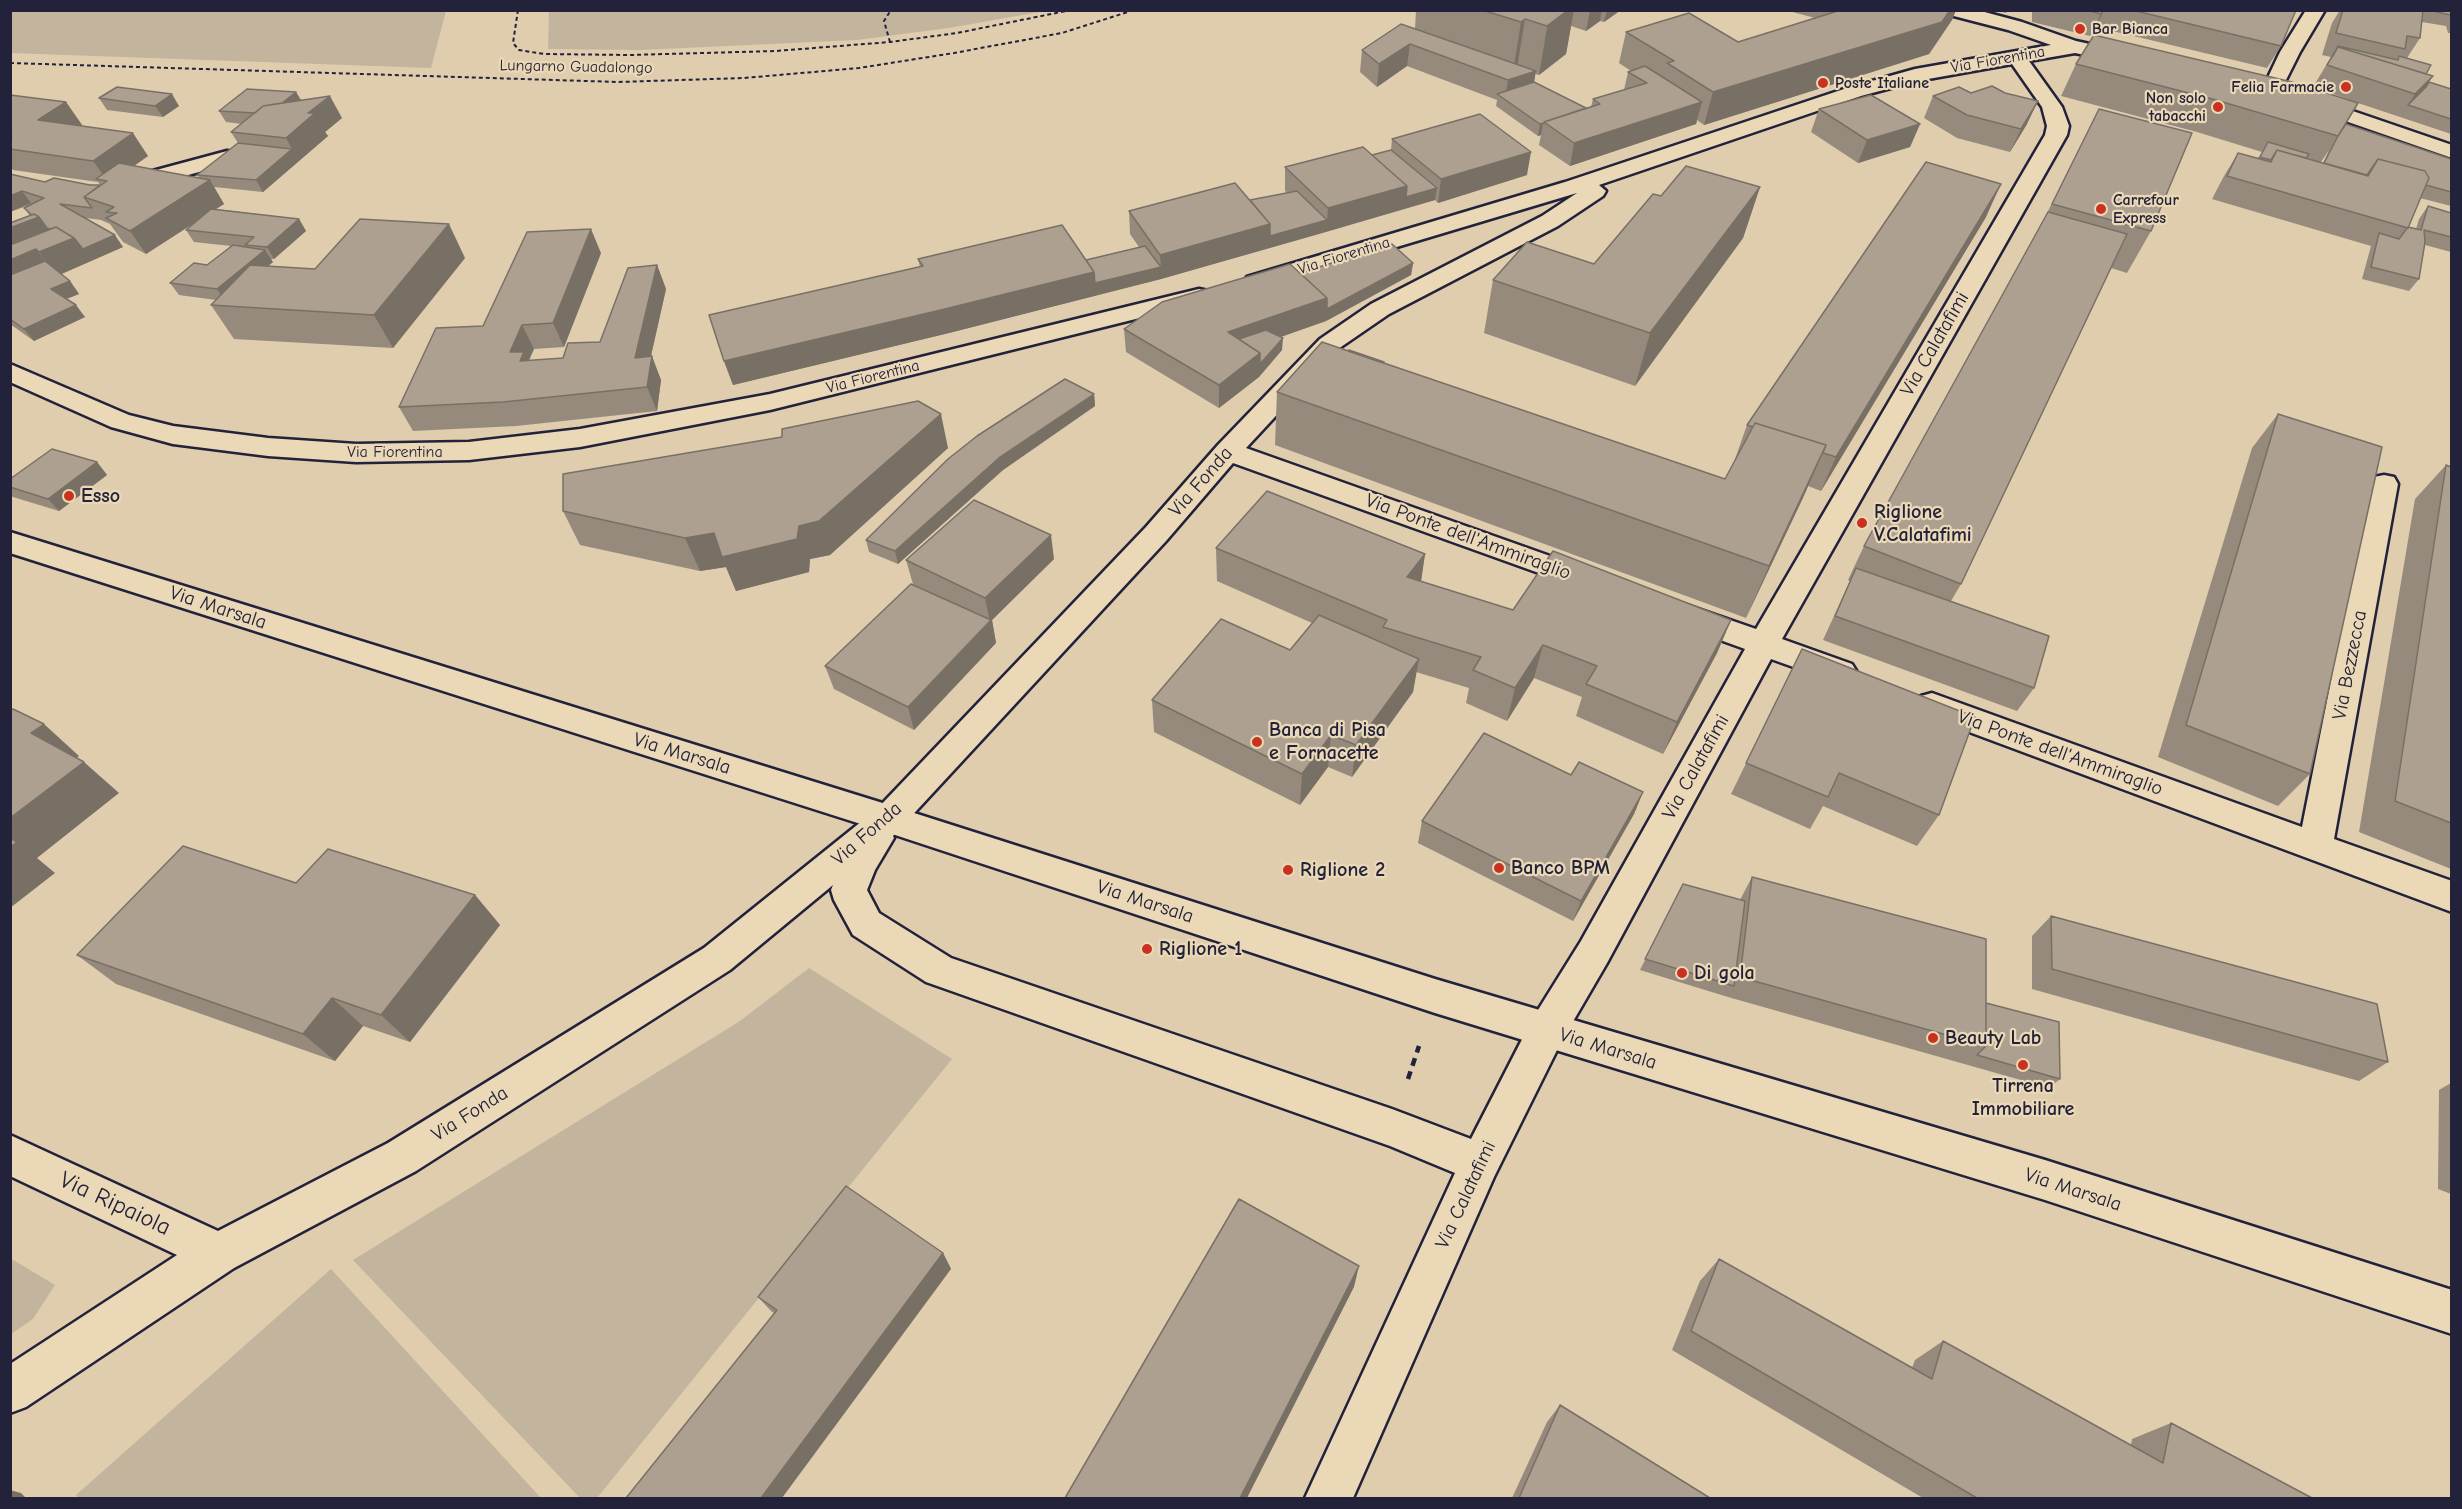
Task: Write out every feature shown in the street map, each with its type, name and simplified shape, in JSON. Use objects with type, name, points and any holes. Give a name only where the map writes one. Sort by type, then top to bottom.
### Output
[{"type":"street","points":[[1953,10],[2014,18],[2075,47]]},
{"type":"street","points":[[2272,90],[2290,52],[2316,10]]},
{"type":"street","name":"Via Fiorentina","points":[[10,372],[120,421],[173,435],[268,447],[356,453],[469,451],[580,438],[760,405],[1230,288],[1630,169],[1854,92],[1915,75],[2075,47],[2151,63]]},
{"type":"street","name":"Via Calatafimi","points":[[1329,1498],[1480,1162],[1547,1030],[1594,952],[1764,643],[2056,135],[2058,126],[2052,107],[2016,56]]},
{"type":"street","points":[[2251,85],[2272,90],[2451,152]]},
{"type":"street","points":[[102,190],[112,192],[134,183],[227,157]]},
{"type":"street","name":"Via Fonda","points":[[10,1391],[219,1253],[402,1156],[717,959],[889,819],[1156,534],[1228,451],[1314,358],[1348,330],[1434,279],[1550,221],[1630,169]]},
{"type":"street","name":"Via Ponte dell'Ammiraglio","points":[[1228,451],[1607,587]]},
{"type":"street","name":"Via Bezzecca","points":[[2315,847],[2384,484]]},
{"type":"street","name":"Via Marsala","points":[[10,542],[889,819],[1435,996],[2045,1180],[2451,1312]]},
{"type":"street","points":[[1663,607],[1874,684]]},
{"type":"street","name":"Via Ponte dell'Ammiraglio","points":[[1907,696],[2451,897]]},
{"type":"street","points":[[889,819],[861,863],[849,890],[855,910],[866,924],[882,937],[939,970],[1392,1128],[1480,1162]]},
{"type":"street","name":"Via Ripaiola","points":[[10,1155],[219,1253]]},
{"type":"path","points":[[518,10],[514,47],[543,54],[717,54],[890,42],[957,33],[1071,10]]},
{"type":"path","points":[[890,42],[884,21],[891,10]]},
{"type":"path","name":"Lungarno Guadalongo","points":[[10,63],[618,82],[744,78],[859,68],[954,53],[1062,33],[1134,10]]},
{"type":"path","points":[[1392,1128],[1435,996]]},
{"type":"shaded area","points":[[11,10],[446,11],[431,68],[11,53]]},
{"type":"shaded area","points":[[549,10],[1045,11],[949,28],[857,40],[640,50],[548,49]]},
{"type":"shaded area","points":[[809,968],[952,1059],[597,1498],[580,1498],[353,1260],[740,1021]]},
{"type":"shaded area","points":[[10,1258],[55,1285],[33,1319],[11,1334]]},
{"type":"shaded area","points":[[331,1269],[541,1498],[79,1498],[76,1495]]},
{"type":"building","points":[[1482,10],[1568,10],[1547,26],[1525,19],[1521,22]]},
{"type":"building","points":[[1841,10],[1950,10],[1942,22],[1713,92],[1667,63],[1674,61],[1626,32],[1689,13],[1738,42]]},
{"type":"building","points":[[2087,10],[2103,10],[2101,14]]},
{"type":"building","points":[[2132,10],[2296,10],[2281,46]]},
{"type":"building","points":[[2343,10],[2423,10],[2420,38],[2407,36],[2405,49],[2336,33]]},
{"type":"building","points":[[2427,10],[2451,10],[2451,15]]},
{"type":"building","points":[[1401,24],[1536,71],[1508,80],[1410,44],[1379,64],[1362,50]]},
{"type":"building","points":[[2094,35],[2292,82],[2358,103],[2338,136],[2216,100],[2076,64]]},
{"type":"building","points":[[2338,46],[2398,60],[2399,56],[2431,65],[2426,74],[2338,47],[2333,56]]},
{"type":"building","points":[[2338,47],[2433,76],[2415,94],[2327,65]]},
{"type":"building","points":[[1645,66],[1702,102],[1574,143],[1544,122],[1600,104],[1593,99],[1647,83],[1628,72]]},
{"type":"building","points":[[1534,82],[1586,108],[1540,124],[1497,94]]},
{"type":"building","points":[[2429,82],[2451,89],[2451,119],[2408,105]]},
{"type":"building","points":[[1992,86],[2005,93],[2038,101],[2021,129],[1967,115],[1933,96],[1959,87],[1971,93]]},
{"type":"building","points":[[117,87],[172,94],[155,106],[99,98]]},
{"type":"building","points":[[247,89],[296,92],[282,103],[263,106],[255,113],[219,111]]},
{"type":"building","points":[[10,95],[66,102],[38,120],[133,133],[93,161],[10,149],[12,136],[10,136]]},
{"type":"building","points":[[1871,95],[1920,124],[1867,140],[1819,109]]},
{"type":"building","points":[[330,96],[308,113],[315,113],[286,138],[231,132],[263,106]]},
{"type":"building","points":[[2099,109],[2192,133],[2151,231],[2052,204]]},
{"type":"building","points":[[1480,114],[1531,152],[1441,179],[1392,139]]},
{"type":"building","points":[[2346,124],[2451,159],[2451,192],[2426,185],[2429,178],[2425,171],[2378,159],[2367,175],[2324,163]]},
{"type":"building","points":[[2268,142],[2309,154],[2306,158],[2277,150],[2271,160],[2260,157]]},
{"type":"building","points":[[238,143],[292,149],[256,180],[197,175]]},
{"type":"building","points":[[1363,147],[1407,186],[1328,208],[1285,167]]},
{"type":"building","points":[[1391,150],[1437,188],[1406,197],[1407,186],[1372,155]]},
{"type":"building","points":[[2277,150],[2368,176],[2378,159],[2425,171],[2429,178],[2408,228],[2227,176],[2238,153],[2271,162]]},
{"type":"building","points":[[1926,162],[2001,184],[1836,457],[1823,453],[1826,445],[1755,423],[1753,427],[1747,425]]},
{"type":"building","points":[[119,163],[210,180],[130,231],[106,218],[117,213],[106,212],[114,207],[84,197],[107,181],[96,179]]},
{"type":"building","points":[[1686,166],[1760,187],[1650,333],[1493,280],[1527,242],[1594,264],[1653,194],[1661,196]]},
{"type":"building","points":[[10,174],[45,182],[54,178],[100,185],[84,197],[92,208],[60,204],[115,235],[83,249],[74,238],[56,227],[47,228],[39,217],[32,215],[24,208],[44,198],[22,191],[10,196]]},
{"type":"building","points":[[1235,183],[1270,224],[1160,255],[1129,211]]},
{"type":"building","points":[[1297,191],[1327,220],[1270,236],[1270,224],[1250,200]]},
{"type":"building","points":[[2428,206],[2451,213],[2451,237],[2424,230],[2425,242],[2419,279],[2371,267],[2379,233],[2399,239],[2408,227],[2421,230]]},
{"type":"building","points":[[211,209],[299,219],[267,247],[245,245],[254,237],[186,230]]},
{"type":"building","points":[[2048,212],[2127,234],[1961,584],[1864,546]]},
{"type":"building","points":[[34,214],[39,217],[10,228],[10,223]]},
{"type":"building","points":[[360,219],[449,224],[374,315],[211,305],[250,265],[315,269]]},
{"type":"building","points":[[1062,225],[1094,272],[724,361],[709,315],[923,266],[918,259]]},
{"type":"building","points":[[56,227],[74,238],[39,252],[36,249],[10,260],[10,245]]},
{"type":"building","points":[[591,229],[553,323],[522,325],[510,352],[524,352],[520,361],[563,358],[568,343],[600,342],[628,268],[657,265],[635,358],[652,356],[647,387],[503,402],[399,407],[436,328],[483,326],[527,232]]},
{"type":"building","points":[[1392,244],[1413,263],[1327,309],[1327,298],[1300,273]]},
{"type":"building","points":[[233,245],[265,250],[217,289],[170,283],[194,263],[207,265]]},
{"type":"building","points":[[1145,246],[1161,267],[1095,283],[1094,272],[1086,260]]},
{"type":"building","points":[[45,261],[70,281],[51,289],[76,305],[24,329],[10,319],[10,275]]},
{"type":"building","points":[[1290,264],[1327,298],[1228,332],[1260,353],[1219,385],[1124,329],[1162,302]]},
{"type":"building","points":[[1266,330],[1283,338],[1260,364],[1260,353],[1239,339]]},
{"type":"building","points":[[1322,342],[1725,479],[1755,423],[1826,445],[1769,566],[1277,392]]},
{"type":"building","points":[[1349,350],[1384,362],[1348,351]]},
{"type":"building","points":[[1065,379],[1094,394],[1000,457],[895,551],[866,540],[948,459],[977,436]]},
{"type":"building","points":[[918,401],[941,414],[819,521],[799,526],[797,539],[722,557],[714,533],[685,538],[563,511],[563,474],[782,437],[782,429]]},
{"type":"building","points":[[2278,414],[2382,447],[2310,774],[2186,725]]},
{"type":"building","points":[[52,449],[97,462],[48,499],[10,487],[10,479]]},
{"type":"building","points":[[2446,465],[2451,467],[2451,823],[2395,801]]},
{"type":"building","points":[[1267,491],[1425,554],[1407,577],[1513,610],[1553,551],[1731,620],[1677,722],[1586,684],[1597,666],[1543,645],[1515,688],[1473,670],[1481,657],[1383,627],[1387,620],[1216,548]]},
{"type":"building","points":[[974,500],[1051,535],[985,598],[906,560]]},
{"type":"building","points":[[1856,568],[2049,636],[2034,688],[1835,616]]},
{"type":"building","points":[[911,584],[991,620],[908,707],[825,666]]},
{"type":"building","points":[[1319,615],[1419,659],[1356,745],[1331,735],[1302,774],[1152,700],[1221,619],[1290,650]]},
{"type":"building","points":[[1802,649],[1975,717],[1939,815],[1839,773],[1828,797],[1746,763]]},
{"type":"building","points":[[13,709],[44,724],[31,733],[84,762],[10,818],[10,711]]},
{"type":"building","points":[[1484,733],[1571,775],[1579,762],[1643,792],[1581,901],[1422,821]]},
{"type":"building","points":[[10,838],[17,842],[10,847]]},
{"type":"building","points":[[183,846],[296,883],[328,849],[475,895],[381,1015],[332,998],[303,1034],[77,955]]},
{"type":"building","points":[[1752,877],[1986,939],[1986,1046],[1740,977]]},
{"type":"building","points":[[1683,884],[1745,901],[1734,986],[1645,959]]},
{"type":"building","points":[[2051,916],[2377,1004],[2388,1062],[2052,969]]},
{"type":"building","points":[[1986,1003],[2059,1022],[2060,1079],[1977,1055],[1986,1046]]},
{"type":"building","points":[[846,1186],[943,1253],[761,1498],[626,1498],[777,1310],[758,1297]]},
{"type":"building","points":[[1239,1199],[1359,1266],[1240,1498],[1065,1498]]},
{"type":"building","points":[[1719,1259],[1932,1379],[1943,1341],[2163,1463],[2171,1423],[2312,1498],[1977,1498],[1691,1331]]},
{"type":"building","points":[[1560,1405],[1710,1498],[1519,1498]]},
{"type":"place","name":"Bar Bianca","points":[[2080,29]]},
{"type":"place","name":"Poste Italiane","points":[[1823,83]]},
{"type":"place","name":"Felia Farmacie","points":[[2346,87]]},
{"type":"place","name":"Non solo tabacchi","points":[[2218,107]]},
{"type":"place","name":"Carrefour Express","points":[[2101,209]]},
{"type":"place","name":"Esso","points":[[69,496]]},
{"type":"place","name":"Riglione V.Calatafimi","points":[[1862,523]]},
{"type":"place","name":"Banca di Pisa e Fornacette","points":[[1257,742]]},
{"type":"place","name":"Banco BPM","points":[[1499,868]]},
{"type":"place","name":"Riglione 2","points":[[1288,870]]},
{"type":"place","name":"Riglione 1","points":[[1147,949]]},
{"type":"place","name":"Di gola","points":[[1682,973]]},
{"type":"place","name":"Beauty Lab","points":[[1933,1038]]},
{"type":"place","name":"Tirrena Immobiliare","points":[[2023,1065]]}]
